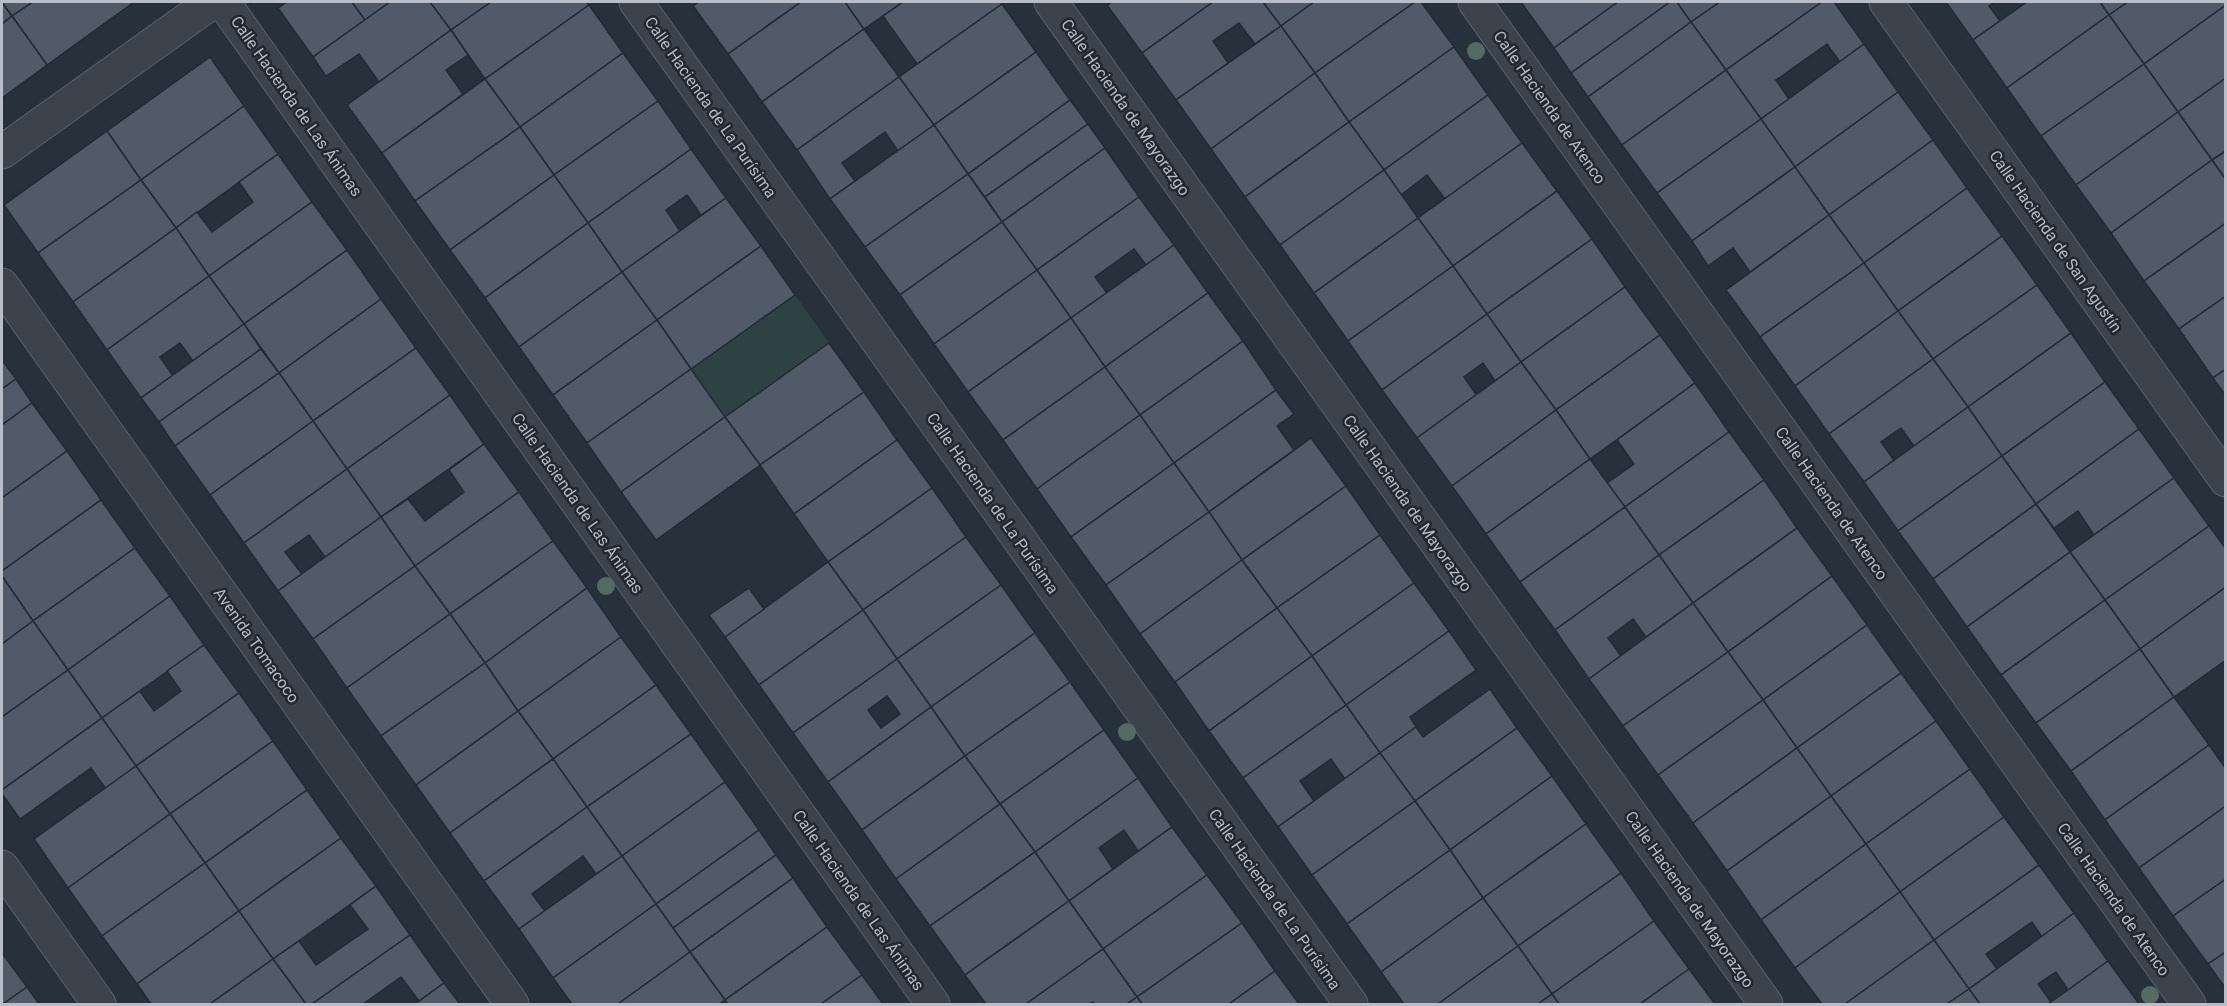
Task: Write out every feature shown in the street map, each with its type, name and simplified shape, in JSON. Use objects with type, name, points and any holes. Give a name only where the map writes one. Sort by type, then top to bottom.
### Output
[{"type":"street","points":[[2,152],[212,2]]},
{"type":"street","name":"Calle Hacienda de Las Ánimas","points":[[223,2],[933,1005]]},
{"type":"street","name":"Calle Hacienda de La Purísima","points":[[636,2],[1351,1005]]},
{"type":"street","name":"Calle Hacienda de Mayorazgo","points":[[1051,2],[1766,1005]]},
{"type":"street","name":"Calle Hacienda de Atenco","points":[[1475,2],[2189,1005]]},
{"type":"street","name":"Calle Hacienda de San Agustín","points":[[1886,2],[2226,480]]},
{"type":"street","name":"Avenida Tomacoco","points":[[2,285],[512,1005]]},
{"type":"street","points":[[2,867],[99,1005]]},
{"type":"shaded area","points":[[795,295],[829,343],[725,417],[691,369]]},
{"type":"building","points":[[2,2],[12,16],[2,24]]},
{"type":"building","points":[[2,2],[33,2],[12,16]]},
{"type":"building","points":[[33,2],[134,2],[47,65],[12,16]]},
{"type":"building","points":[[287,2],[352,2],[365,20],[313,57],[278,8]]},
{"type":"building","points":[[352,2],[390,2],[365,20]]},
{"type":"building","points":[[390,2],[430,2],[451,30],[379,82],[359,54],[326,76],[313,57]]},
{"type":"building","points":[[430,2],[491,2],[451,30]]},
{"type":"building","points":[[491,2],[586,2],[589,5],[485,79],[451,30]]},
{"type":"building","points":[[699,2],[801,2],[728,54],[693,6]]},
{"type":"building","points":[[801,2],[845,2],[864,29],[762,102],[728,54]]},
{"type":"building","points":[[845,2],[903,2],[864,29]]},
{"type":"building","points":[[903,2],[1000,2],[1002,4],[917,64],[883,16]]},
{"type":"building","points":[[1112,2],[1213,2],[1142,53],[1107,5]]},
{"type":"building","points":[[1213,2],[1263,2],[1281,26],[1255,44],[1239,23],[1213,41],[1228,63],[1176,100],[1142,53]]},
{"type":"building","points":[[1263,2],[1314,2],[1281,26]]},
{"type":"building","points":[[1314,2],[1415,2],[1315,73],[1281,26]]},
{"type":"building","points":[[1415,2],[1421,2],[1454,47],[1349,122],[1315,73]]},
{"type":"building","points":[[1521,2],[1618,2],[1554,48]]},
{"type":"building","points":[[1618,2],[1670,2],[1571,73],[1554,48]]},
{"type":"building","points":[[1670,2],[1677,2],[1691,22],[1588,97],[1571,73]]},
{"type":"building","points":[[1677,2],[1720,2],[1691,22]]},
{"type":"building","points":[[1720,2],[1822,2],[1726,70],[1691,22]]},
{"type":"building","points":[[1822,2],[1834,2],[1864,44],[1840,62],[1827,44],[1776,80],[1789,99],[1761,119],[1726,70]]},
{"type":"building","points":[[1946,2],[1995,2],[1989,6],[2000,21],[1973,40]]},
{"type":"building","points":[[2027,2],[2100,2],[2109,15],[2007,88],[1973,40]]},
{"type":"building","points":[[2100,2],[2128,2],[2109,15]]},
{"type":"building","points":[[2128,2],[2226,2],[2226,5],[2144,64],[2109,15]]},
{"type":"building","points":[[1002,4],[1036,52],[934,125],[899,77]]},
{"type":"building","points":[[589,5],[623,53],[520,127],[485,79]]},
{"type":"building","points":[[2226,5],[2226,78],[2178,112],[2144,64]]},
{"type":"building","points":[[2109,15],[2144,64],[2041,136],[2007,88]]},
{"type":"building","points":[[12,16],[47,65],[2,98],[2,24]]},
{"type":"building","points":[[1691,22],[1726,70],[1622,145],[1588,97]]},
{"type":"building","points":[[1281,26],[1315,73],[1211,149],[1176,100]]},
{"type":"building","points":[[864,29],[899,77],[797,150],[762,102]]},
{"type":"building","points":[[451,30],[468,55],[446,70],[463,94],[382,153],[347,105]]},
{"type":"building","points":[[1864,44],[1898,92],[1795,167],[1761,119]]},
{"type":"building","points":[[1454,47],[1488,95],[1384,170],[1349,122]]},
{"type":"building","points":[[1036,52],[1070,100],[968,174],[934,125]]},
{"type":"building","points":[[623,53],[658,101],[554,175],[520,127]]},
{"type":"building","points":[[210,57],[244,106],[141,180],[107,131]]},
{"type":"building","points":[[2144,64],[2178,112],[2076,185],[2041,136]]},
{"type":"building","points":[[1726,70],[1761,119],[1657,193],[1622,145]]},
{"type":"building","points":[[1315,73],[1349,122],[1245,197],[1211,149]]},
{"type":"building","points":[[899,77],[934,125],[898,151],[885,132],[842,163],[855,181],[830,199],[797,150]]},
{"type":"building","points":[[2226,78],[2226,151],[2212,160],[2178,112]]},
{"type":"building","points":[[485,79],[520,127],[415,201],[382,153]]},
{"type":"building","points":[[1898,92],[1933,140],[1829,215],[1795,167]]},
{"type":"building","points":[[1488,95],[1522,143],[1445,199],[1427,175],[1401,195],[1384,170]]},
{"type":"building","points":[[1070,100],[1088,124],[985,197],[968,174]]},
{"type":"building","points":[[658,101],[691,149],[588,223],[554,175]]},
{"type":"building","points":[[244,106],[278,154],[176,228],[141,180]]},
{"type":"building","points":[[2178,112],[2212,160],[2111,233],[2076,185]]},
{"type":"building","points":[[1761,119],[1795,167],[1692,241],[1657,193]]},
{"type":"building","points":[[1349,122],[1384,170],[1280,245],[1245,197]]},
{"type":"building","points":[[1088,124],[1105,148],[1002,222],[985,197]]},
{"type":"building","points":[[934,125],[968,174],[865,247],[830,199]]},
{"type":"building","points":[[520,127],[554,175],[450,250],[415,201]]},
{"type":"building","points":[[107,131],[141,180],[38,253],[4,205]]},
{"type":"building","points":[[1933,140],[1967,188],[1864,263],[1829,215]]},
{"type":"building","points":[[1522,143],[1557,191],[1453,266],[1418,218]]},
{"type":"building","points":[[1105,148],[1139,197],[1037,270],[1002,222]]},
{"type":"building","points":[[691,149],[726,198],[701,215],[687,195],[666,210],[680,231],[622,272],[588,223]]},
{"type":"building","points":[[2226,151],[2226,180],[2212,160]]},
{"type":"building","points":[[278,154],[312,202],[209,276],[176,228],[197,212],[212,232],[253,202],[239,182]]},
{"type":"building","points":[[2212,160],[2226,180],[2226,223],[2144,281],[2111,233]]},
{"type":"building","points":[[1795,167],[1829,215],[1750,272],[1733,248],[1708,266],[1692,241]]},
{"type":"building","points":[[1384,170],[1418,218],[1314,293],[1280,245]]},
{"type":"building","points":[[968,174],[1002,222],[900,295],[865,247]]},
{"type":"building","points":[[554,175],[588,223],[485,298],[450,250]]},
{"type":"building","points":[[141,180],[176,228],[73,302],[38,253]]},
{"type":"building","points":[[1967,188],[2002,236],[1898,311],[1864,263]]},
{"type":"building","points":[[1557,191],[1592,239],[1487,314],[1453,266]]},
{"type":"building","points":[[1139,197],[1174,245],[1146,265],[1134,249],[1095,277],[1107,293],[1071,318],[1037,270]]},
{"type":"building","points":[[726,198],[761,246],[657,320],[622,272]]},
{"type":"building","points":[[312,202],[347,250],[244,324],[209,276]]},
{"type":"building","points":[[1829,215],[1864,263],[1760,337],[1726,290]]},
{"type":"building","points":[[1418,218],[1453,266],[1348,341],[1314,293]]},
{"type":"building","points":[[1002,222],[1037,270],[934,344],[900,295]]},
{"type":"building","points":[[588,223],[622,272],[519,347],[485,298]]},
{"type":"building","points":[[2226,223],[2226,296],[2179,329],[2144,281]]},
{"type":"building","points":[[176,228],[209,276],[107,350],[73,302]]},
{"type":"building","points":[[2002,236],[2037,285],[1933,359],[1898,311]]},
{"type":"building","points":[[1592,239],[1625,287],[1521,362],[1487,314]]},
{"type":"building","points":[[1174,245],[1208,293],[1105,367],[1071,318]]},
{"type":"building","points":[[761,246],[795,295],[691,369],[657,320]]},
{"type":"building","points":[[347,250],[381,299],[279,373],[244,324]]},
{"type":"building","points":[[1864,263],[1898,311],[1795,386],[1760,337]]},
{"type":"building","points":[[1453,266],[1487,314],[1382,390],[1348,341]]},
{"type":"building","points":[[1037,270],[1071,318],[968,392],[934,344]]},
{"type":"building","points":[[622,272],[657,320],[553,395],[519,347]]},
{"type":"building","points":[[209,276],[244,324],[193,361],[180,343],[160,357],[173,376],[141,398],[107,350]]},
{"type":"building","points":[[2037,285],[2071,333],[1968,407],[1933,359]]},
{"type":"building","points":[[1625,287],[1660,335],[1556,410],[1521,362]]},
{"type":"building","points":[[1208,293],[1243,341],[1140,415],[1105,367]]},
{"type":"building","points":[[2226,296],[2226,369],[2213,378],[2179,329]]},
{"type":"building","points":[[381,299],[416,348],[313,421],[279,373]]},
{"type":"building","points":[[1898,311],[1933,359],[1829,434],[1795,386]]},
{"type":"building","points":[[1487,314],[1521,362],[1495,381],[1483,363],[1464,377],[1477,396],[1417,438],[1382,390]]},
{"type":"building","points":[[1071,318],[1105,367],[1003,440],[968,392]]},
{"type":"building","points":[[657,320],[691,369],[587,443],[553,395]]},
{"type":"building","points":[[244,324],[261,349],[159,422],[141,398]]},
{"type":"building","points":[[2071,333],[2105,382],[2002,456],[1968,407]]},
{"type":"building","points":[[1660,335],[1695,383],[1590,459],[1556,410]]},
{"type":"building","points":[[1243,341],[1276,390],[1174,463],[1140,415]]},
{"type":"building","points":[[829,343],[864,392],[760,465],[725,417]]},
{"type":"building","points":[[416,348],[450,395],[347,469],[313,421]]},
{"type":"building","points":[[261,349],[279,373],[175,446],[159,422]]},
{"type":"building","points":[[1933,359],[1968,407],[1914,446],[1901,428],[1881,442],[1894,460],[1864,482],[1829,434]]},
{"type":"building","points":[[2,360],[16,379],[2,389]]},
{"type":"building","points":[[1521,362],[1556,410],[1452,486],[1417,438]]},
{"type":"building","points":[[1105,367],[1140,415],[1037,489],[1003,440]]},
{"type":"building","points":[[691,369],[725,417],[621,492],[587,443]]},
{"type":"building","points":[[2226,369],[2226,396],[2213,378]]},
{"type":"building","points":[[279,373],[313,421],[210,495],[175,446]]},
{"type":"building","points":[[16,379],[32,403],[2,425],[2,389]]},
{"type":"building","points":[[2105,382],[2139,429],[2036,504],[2002,456]]},
{"type":"building","points":[[1695,383],[1729,432],[1625,507],[1607,483],[1634,464],[1617,440]]},
{"type":"building","points":[[1276,390],[1294,414],[1277,426],[1294,450],[1209,512],[1174,463]]},
{"type":"building","points":[[864,392],[897,440],[794,514],[760,465]]},
{"type":"building","points":[[450,395],[484,444],[381,517],[347,469]]},
{"type":"building","points":[[32,403],[67,451],[2,498],[2,425]]},
{"type":"building","points":[[1968,407],[2002,456],[1898,531],[1864,482]]},
{"type":"building","points":[[1556,410],[1590,459],[1486,534],[1452,486]]},
{"type":"building","points":[[1140,415],[1174,463],[1071,537],[1037,489]]},
{"type":"building","points":[[725,417],[760,465],[656,540],[621,492]]},
{"type":"building","points":[[313,421],[347,469],[244,543],[210,495]]},
{"type":"building","points":[[2139,429],[2174,478],[2094,535],[2078,511],[2054,528],[2036,504]]},
{"type":"building","points":[[1729,432],[1764,480],[1659,555],[1625,507]]},
{"type":"building","points":[[1311,438],[1346,486],[1242,560],[1209,512]]},
{"type":"building","points":[[897,440],[932,488],[828,562],[794,514]]},
{"type":"building","points":[[484,444],[519,492],[415,566],[381,517],[408,499],[425,521],[464,492],[449,470]]},
{"type":"building","points":[[67,451],[101,500],[2,571],[2,498]]},
{"type":"building","points":[[2002,456],[2036,504],[1933,579],[1898,531]]},
{"type":"building","points":[[1590,459],[1625,507],[1520,582],[1486,534]]},
{"type":"building","points":[[1174,463],[1209,512],[1106,585],[1071,537]]},
{"type":"building","points":[[347,469],[381,517],[325,557],[309,535],[285,552],[302,574],[278,591],[244,543]]},
{"type":"building","points":[[2174,478],[2209,526],[2105,600],[2070,552]]},
{"type":"building","points":[[1764,480],[1797,528],[1693,603],[1659,555]]},
{"type":"building","points":[[1346,486],[1380,535],[1277,608],[1242,560]]},
{"type":"building","points":[[932,488],[966,537],[863,610],[828,562]]},
{"type":"building","points":[[519,492],[553,541],[450,614],[415,566]]},
{"type":"building","points":[[101,500],[135,548],[33,621],[2,576],[2,571]]},
{"type":"building","points":[[2036,504],[2070,552],[1967,627],[1933,579]]},
{"type":"building","points":[[1625,507],[1659,555],[1555,630],[1520,582]]},
{"type":"building","points":[[1209,512],[1242,560],[1140,634],[1106,585]]},
{"type":"building","points":[[381,517],[415,566],[313,639],[278,591]]},
{"type":"building","points":[[2209,526],[2226,549],[2226,587],[2140,649],[2105,600]]},
{"type":"building","points":[[1797,528],[1832,576],[1728,652],[1693,603]]},
{"type":"building","points":[[1380,535],[1414,583],[1312,656],[1277,608]]},
{"type":"building","points":[[966,537],[1001,585],[897,659],[863,610]]},
{"type":"building","points":[[553,541],[587,588],[485,663],[450,614]]},
{"type":"building","points":[[135,548],[170,596],[68,670],[33,621]]},
{"type":"building","points":[[2070,552],[2105,600],[2001,675],[1967,627]]},
{"type":"building","points":[[1659,555],[1693,603],[1646,637],[1633,619],[1608,638],[1621,656],[1589,679],[1555,630]]},
{"type":"building","points":[[1242,560],[1277,608],[1175,682],[1140,634]]},
{"type":"building","points":[[828,562],[863,610],[759,685],[725,637]]},
{"type":"building","points":[[415,566],[450,614],[347,688],[313,639]]},
{"type":"building","points":[[2,576],[33,621],[2,644]]},
{"type":"building","points":[[1832,576],[1867,625],[1763,700],[1728,652]]},
{"type":"building","points":[[1414,583],[1449,631],[1346,705],[1312,656]]},
{"type":"building","points":[[1001,585],[1035,633],[931,707],[897,659]]},
{"type":"building","points":[[2226,587],[2226,660],[2174,697],[2140,649]]},
{"type":"building","points":[[587,588],[621,637],[518,711],[485,663]]},
{"type":"building","points":[[749,588],[764,609],[725,637],[709,615]]},
{"type":"building","points":[[170,596],[204,645],[102,718],[68,670]]},
{"type":"building","points":[[2105,600],[2140,649],[2036,723],[2001,675]]},
{"type":"building","points":[[1693,603],[1728,652],[1623,726],[1589,679]]},
{"type":"building","points":[[1277,608],[1312,656],[1209,731],[1175,682]]},
{"type":"building","points":[[863,610],[897,659],[793,733],[759,685]]},
{"type":"building","points":[[450,614],[485,663],[381,736],[347,688]]},
{"type":"building","points":[[33,621],[68,670],[2,717],[2,644]]},
{"type":"building","points":[[1867,625],[1901,673],[1797,748],[1763,700]]},
{"type":"building","points":[[1449,631],[1476,670],[1410,717],[1416,727],[1380,753],[1346,705]]},
{"type":"building","points":[[1035,633],[1070,682],[965,756],[931,707]]},
{"type":"building","points":[[621,637],[656,685],[553,759],[518,711]]},
{"type":"building","points":[[204,645],[239,693],[136,766],[102,718],[140,691],[154,711],[181,691],[167,671]]},
{"type":"building","points":[[2140,649],[2174,697],[2071,771],[2036,723]]},
{"type":"building","points":[[1728,652],[1763,700],[1658,775],[1623,726]]},
{"type":"building","points":[[1312,656],[1346,705],[1243,778],[1209,731]]},
{"type":"building","points":[[897,659],[931,707],[828,782],[793,733]],"holes":[[[887,696],[900,714],[881,728],[868,710]]]},
{"type":"building","points":[[485,663],[518,711],[416,785],[381,736]]},
{"type":"building","points":[[68,670],[102,718],[2,790],[2,717]]},
{"type":"building","points":[[1901,673],[1936,721],[1831,796],[1797,748]]},
{"type":"building","points":[[1070,682],[1104,730],[1000,804],[965,756]]},
{"type":"building","points":[[656,685],[691,734],[587,807],[553,759]]},
{"type":"building","points":[[1490,689],[1517,728],[1415,801],[1380,753],[1416,727],[1423,737]]},
{"type":"building","points":[[239,693],[273,741],[170,814],[136,766]]},
{"type":"building","points":[[2174,697],[2209,745],[2105,820],[2071,771]]},
{"type":"building","points":[[1763,700],[1797,748],[1693,823],[1658,775]]},
{"type":"building","points":[[1346,705],[1380,753],[1345,779],[1331,759],[1300,781],[1314,801],[1278,827],[1243,778]]},
{"type":"building","points":[[931,707],[965,756],[862,830],[828,782]]},
{"type":"building","points":[[518,711],[553,759],[450,833],[416,785]]},
{"type":"building","points":[[102,718],[136,766],[106,789],[91,768],[20,819],[2,794],[2,790]]},
{"type":"building","points":[[1936,721],[1970,769],[1866,844],[1831,796]]},
{"type":"building","points":[[1517,728],[1552,776],[1450,850],[1415,801]]},
{"type":"building","points":[[1104,730],[1138,778],[1035,852],[1000,804]]},
{"type":"building","points":[[691,734],[725,782],[622,856],[587,807]]},
{"type":"building","points":[[273,741],[307,790],[205,863],[170,814]]},
{"type":"building","points":[[2209,745],[2226,769],[2226,806],[2139,868],[2105,820]]},
{"type":"building","points":[[1797,748],[1831,796],[1727,871],[1693,823]]},
{"type":"building","points":[[1380,753],[1415,801],[1312,875],[1278,827]]},
{"type":"building","points":[[965,756],[1000,804],[896,879],[862,830]]},
{"type":"building","points":[[553,759],[587,807],[484,881],[450,833]]},
{"type":"building","points":[[136,766],[170,814],[68,888],[34,839]]},
{"type":"building","points":[[1970,769],[2004,817],[1900,892],[1866,844]]},
{"type":"building","points":[[1552,776],[1586,824],[1483,898],[1450,850]]},
{"type":"building","points":[[1138,778],[1172,827],[1138,851],[1124,830],[1099,848],[1113,869],[1069,901],[1035,852]]},
{"type":"building","points":[[725,782],[759,830],[656,904],[622,856]]},
{"type":"building","points":[[307,790],[341,838],[239,911],[205,863]]},
{"type":"building","points":[[1831,796],[1866,844],[1761,920],[1727,871]]},
{"type":"building","points":[[1415,801],[1450,850],[1347,924],[1312,875]]},
{"type":"building","points":[[1000,804],[1035,852],[930,926],[896,879]]},
{"type":"building","points":[[2226,806],[2226,879],[2173,916],[2139,868]]},
{"type":"building","points":[[587,807],[622,856],[596,874],[583,856],[532,894],[545,911],[519,929],[484,881]]},
{"type":"building","points":[[170,814],[205,863],[102,936],[68,888]]},
{"type":"building","points":[[2004,817],[2039,865],[1934,940],[1900,892]]},
{"type":"building","points":[[1586,824],[1621,873],[1518,946],[1483,898]]},
{"type":"building","points":[[1172,827],[1207,875],[1103,949],[1069,901]]},
{"type":"building","points":[[759,830],[776,855],[673,928],[656,904]]},
{"type":"building","points":[[341,838],[376,886],[273,959],[239,911]]},
{"type":"building","points":[[1866,844],[1900,892],[1795,968],[1761,920]]},
{"type":"building","points":[[1450,850],[1483,898],[1381,972],[1347,924]]},
{"type":"building","points":[[1035,852],[1069,901],[965,975],[930,926]]},
{"type":"building","points":[[776,855],[793,878],[690,952],[673,928]]},
{"type":"building","points":[[622,856],[656,904],[553,978],[519,929]]},
{"type":"building","points":[[205,863],[239,911],[137,984],[102,936]]},
{"type":"building","points":[[2039,865],[2074,913],[2042,937],[2032,922],[1986,954],[1997,969],[1969,989],[1934,940]]},
{"type":"building","points":[[1621,873],[1654,921],[1552,994],[1518,946]]},
{"type":"building","points":[[1207,875],[1242,923],[1137,997],[1103,949]]},
{"type":"building","points":[[793,878],[827,927],[725,1000],[690,952]]},
{"type":"building","points":[[2226,879],[2226,952],[2208,964],[2173,916]]},
{"type":"building","points":[[376,886],[410,935],[312,1004],[306,1004],[273,959],[299,941],[316,965],[368,929],[350,905]]},
{"type":"building","points":[[1900,892],[1934,940],[1845,1004],[1822,1004],[1795,968]]},
{"type":"building","points":[[1483,898],[1518,946],[1438,1004],[1404,1004],[1381,972]]},
{"type":"building","points":[[1069,901],[1103,949],[1026,1004],[986,1004],[965,975]]},
{"type":"building","points":[[656,904],[690,952],[618,1004],[572,1004],[553,978]]},
{"type":"building","points":[[239,911],[273,959],[210,1004],[151,1004],[137,984]]},
{"type":"building","points":[[2074,913],[2108,961],[2068,990],[2056,972],[2038,984],[2051,1002],[2048,1004],[1980,1004],[1969,989]]},
{"type":"building","points":[[1654,921],[1689,969],[1640,1004],[1559,1004],[1552,994]]},
{"type":"building","points":[[1242,923],[1275,971],[1229,1004],[1142,1004],[1137,997]]},
{"type":"building","points":[[827,927],[862,975],[821,1004],[728,1004],[725,1000]]},
{"type":"building","points":[[410,935],[444,983],[419,1001],[401,977],[363,1004],[312,1004]]},
{"type":"building","points":[[1934,940],[1969,989],[1947,1004],[1845,1004]]},
{"type":"building","points":[[1518,946],[1552,994],[1538,1004],[1438,1004]]},
{"type":"building","points":[[1103,949],[1137,997],[1127,1004],[1094,1004],[1093,1002],[1089,1004],[1026,1004]]},
{"type":"building","points":[[690,952],[725,1000],[719,1004],[618,1004]]},
{"type":"building","points":[[2226,952],[2226,989],[2208,964]]},
{"type":"building","points":[[2,953],[27,987],[3,1004],[2,1004]]},
{"type":"building","points":[[273,959],[306,1004],[210,1004]]},
{"type":"building","points":[[2108,961],[2139,1004],[2048,1004],[2068,990]]},
{"type":"building","points":[[1689,969],[1715,1004],[1640,1004]]},
{"type":"building","points":[[1275,971],[1299,1004],[1229,1004]]},
{"type":"building","points":[[862,975],[883,1004],[821,1004]]},
{"type":"building","points":[[444,983],[460,1004],[414,1004],[419,1001]]},
{"type":"building","points":[[27,987],[39,1004],[3,1004]]},
{"type":"building","points":[[1969,989],[1980,1004],[1947,1004]]},
{"type":"building","points":[[1552,994],[1559,1004],[1538,1004]]},
{"type":"building","points":[[1137,997],[1142,1004],[1127,1004]]}]
